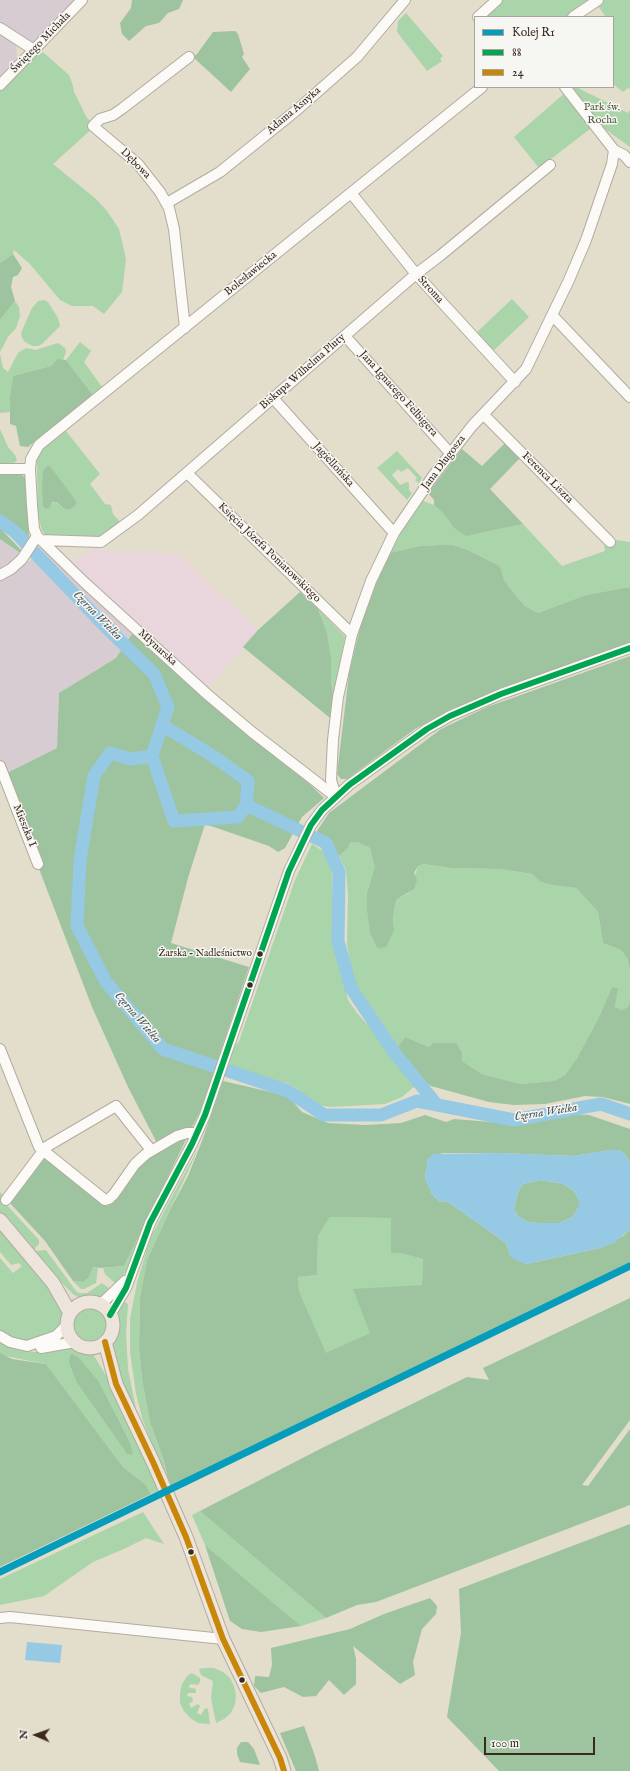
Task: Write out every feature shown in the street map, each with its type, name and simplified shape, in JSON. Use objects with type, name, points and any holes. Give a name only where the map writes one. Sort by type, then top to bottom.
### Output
[{"type":"main road","points":[[0,1220],[53,1283],[69,1319],[69,1334],[75,1342],[82,1346],[90,1348],[95,1347],[105,1342],[113,1326],[110,1315],[100,1305],[92,1302],[83,1303],[76,1307],[69,1319]]},
{"type":"main road","points":[[53,1283],[83,1303]]},
{"type":"main road","points":[[105,1342],[116,1384]]},
{"type":"main road","points":[[90,1348],[99,1357],[116,1384],[153,1462],[186,1537],[223,1639],[280,1758],[284,1771]]},
{"type":"street","name":"Świętego Michała","points":[[0,85],[82,0]]},
{"type":"street","name":"Adama Asnyka","points":[[167,203],[220,172],[325,86],[357,57],[405,0]]},
{"type":"street","points":[[479,16],[497,0]]},
{"type":"street","points":[[575,16],[598,0]]},
{"type":"street","points":[[0,28],[34,50]]},
{"type":"street","name":"Dębowa","points":[[184,328],[174,229],[172,215],[167,203],[138,164],[93,126],[100,119],[113,115],[123,108],[189,57]]},
{"type":"street","name":"Bolesławiecka","points":[[30,468],[33,454],[39,445],[481,88]]},
{"type":"street","points":[[566,88],[614,150],[624,155],[630,162]]},
{"type":"street","name":"Jana Długosza","points":[[336,797],[331,780],[333,740],[340,691],[352,634],[371,581],[394,533],[450,453],[526,369],[586,240],[612,164],[614,150]]},
{"type":"street","name":"Biskupa Wilhelma Pluty","points":[[37,539],[101,542],[138,515],[416,274],[448,250],[550,165]]},
{"type":"street","name":"Stroma","points":[[351,193],[416,274],[515,382]]},
{"type":"street","points":[[552,315],[630,397]]},
{"type":"street","name":"Jana Ignacego Felbigera","points":[[345,336],[450,453]]},
{"type":"street","name":"Jagiellońska","points":[[273,398],[394,533]]},
{"type":"street","name":"Ferenca Liszta","points":[[484,415],[610,542]]},
{"type":"street","points":[[0,469],[30,468],[34,524],[37,539],[22,559],[11,569],[0,575]]},
{"type":"street","name":"Księcia Józefa Poniatowskiego","points":[[187,473],[352,634]]},
{"type":"street","name":"Młynarska","points":[[37,539],[208,695],[252,732],[336,797]]},
{"type":"street","points":[[110,1315],[126,1288],[150,1223],[197,1133],[228,1050],[268,929],[298,851],[311,825],[336,797],[379,763],[427,729],[450,716],[501,694],[630,648]]},
{"type":"street","name":"Mieszka I","points":[[0,766],[38,864]]},
{"type":"street","points":[[0,1049],[42,1151],[105,1200],[109,1199],[114,1194],[135,1164],[151,1150],[182,1134],[197,1133]]},
{"type":"street","points":[[6,1200],[42,1151],[116,1106],[151,1150]]},
{"type":"street","points":[[100,1305],[130,1277]]},
{"type":"street","points":[[27,1346],[56,1336],[69,1319]]},
{"type":"street","points":[[0,1336],[10,1342],[38,1348],[75,1342]]},
{"type":"street","points":[[0,1618],[18,1618],[223,1639]]},
{"type":"shaded area","points":[[0,0],[82,0],[34,50],[16,43],[17,58],[0,76]]},
{"type":"shaded area","points":[[0,539],[29,562],[43,543],[136,628],[116,658],[59,693],[57,748],[3,775],[0,766]]},
{"type":"shaded area","points":[[43,543],[71,562],[92,550],[178,554],[258,630],[205,691]]},
{"type":"green space","points":[[132,0],[183,0],[179,9],[168,13],[159,23],[146,26],[129,41],[122,34],[120,23],[131,8]]},
{"type":"green space","points":[[501,0],[630,0],[630,89],[628,88],[623,92],[614,85],[614,16],[605,16],[598,6],[583,16],[483,16]]},
{"type":"green space","points":[[406,13],[443,56],[440,59],[442,61],[427,71],[397,32],[398,21]]},
{"type":"green space","points":[[235,31],[238,34],[244,54],[242,57],[250,69],[231,92],[193,57],[197,54],[213,32]]},
{"type":"green space","points":[[38,51],[44,53],[69,75],[74,92],[87,118],[95,126],[53,164],[96,199],[107,211],[119,229],[126,259],[122,292],[104,314],[93,306],[72,306],[60,300],[30,264],[14,250],[13,254],[0,263],[0,91]]},
{"type":"green space","name":"Park św. Rocha","points":[[574,88],[578,88],[628,113],[630,110],[630,147],[605,129],[594,126],[539,168],[514,137],[566,92]]},
{"type":"green space","points":[[13,254],[22,268],[18,275],[13,277],[11,287],[15,301],[0,320],[0,263]]},
{"type":"green space","points":[[512,299],[529,317],[493,351],[476,333]]},
{"type":"green space","points":[[44,300],[48,302],[58,318],[60,326],[42,344],[33,346],[25,342],[21,333],[32,308],[38,301]]},
{"type":"green space","points":[[15,301],[19,307],[20,316],[16,328],[8,337],[0,352],[0,320]]},
{"type":"green space","points":[[80,342],[91,351],[84,362],[102,387],[93,395],[66,360]]},
{"type":"green space","points":[[58,343],[65,348],[66,352],[63,360],[57,359],[51,366],[13,376],[10,396],[10,412],[0,413],[0,354],[3,368],[8,372],[18,353],[26,348],[36,350]]},
{"type":"green space","points":[[57,359],[66,360],[93,395],[28,447],[20,446],[16,426],[10,424],[10,396],[13,376],[51,366]]},
{"type":"green space","points":[[0,429],[8,447],[15,455],[17,460],[13,464],[0,465]]},
{"type":"green space","points":[[66,431],[100,474],[90,484],[105,504],[111,505],[113,514],[121,523],[101,537],[46,535],[42,531],[38,516],[37,460],[40,453],[46,446]],"holes":[[[47,466],[50,466],[77,503],[66,510],[55,502],[43,505],[43,471]]]},
{"type":"green space","points":[[505,443],[520,458],[490,489],[523,524],[466,536],[453,527],[444,514],[434,505],[434,500],[428,493],[462,449],[482,466]]},
{"type":"green space","points":[[397,451],[422,478],[419,483],[416,481],[415,480],[417,478],[408,468],[401,472],[398,469],[392,475],[400,485],[407,482],[409,483],[409,490],[412,493],[407,500],[377,468]]},
{"type":"green space","points":[[47,466],[50,466],[77,503],[72,508],[66,510],[56,502],[52,502],[49,509],[44,508],[42,491],[43,471]]},
{"type":"green space","points":[[0,472],[18,473],[25,477],[29,538],[25,537],[0,515]]},
{"type":"green space","points":[[423,501],[434,505],[444,514],[453,527],[475,534],[523,524],[562,566],[605,551],[604,542],[616,540],[630,542],[630,587],[586,595],[538,613],[525,606],[513,592],[504,580],[500,566],[468,550],[453,545],[439,545],[420,546],[390,553],[401,533]]},
{"type":"green space","points":[[0,528],[22,551],[20,553],[0,539]]},
{"type":"green space","points":[[453,545],[468,550],[500,566],[504,580],[513,592],[525,606],[538,613],[586,595],[630,587],[630,642],[451,709],[415,729],[347,779],[341,779],[337,774],[349,674],[360,628],[376,584],[390,553],[420,546]]},
{"type":"green space","points":[[300,592],[318,609],[327,633],[331,657],[331,681],[333,695],[330,718],[243,647],[258,630]]},
{"type":"green space","points":[[318,609],[345,637],[333,695],[331,681],[331,657],[327,634]]},
{"type":"green space","points":[[136,628],[287,762],[324,798],[302,817],[285,848],[278,852],[269,846],[205,824],[188,878],[171,943],[249,967],[202,1107],[124,1266],[100,1268],[93,1267],[88,1278],[83,1282],[73,1281],[45,1241],[9,1202],[43,1157],[103,1205],[108,1206],[123,1184],[158,1145],[128,1087],[92,1007],[3,775],[57,748],[59,693],[116,658]]},
{"type":"green space","points":[[630,656],[630,970],[627,958],[621,950],[603,943],[598,912],[576,888],[541,882],[532,874],[500,869],[451,868],[423,864],[418,866],[414,873],[417,880],[414,889],[396,900],[393,918],[394,930],[386,947],[377,947],[370,933],[367,908],[367,894],[375,867],[370,848],[357,842],[350,842],[348,848],[339,856],[317,831],[329,813],[441,729],[487,707]]},
{"type":"green space","points":[[349,842],[357,842],[370,848],[394,930],[393,918],[396,900],[409,893],[418,866],[423,864],[451,868],[500,869],[532,874],[541,882],[576,888],[598,912],[603,943],[621,950],[627,958],[630,970],[630,1002],[628,1007],[622,1010],[615,1007],[617,988],[612,987],[598,1019],[577,1058],[565,1075],[554,1081],[520,1084],[482,1074],[462,1061],[462,1053],[429,1047],[405,1037],[399,1045],[397,1051],[359,996],[353,981],[347,944],[348,895],[346,870],[339,856],[348,848]]},
{"type":"green space","points":[[312,844],[326,853],[330,860],[332,870],[332,907],[337,952],[348,1000],[357,1013],[393,1053],[415,1086],[402,1097],[385,1104],[330,1107],[318,1105],[306,1098],[296,1088],[287,1083],[272,1080],[227,1066],[233,1049],[239,1041],[295,880]]},
{"type":"green space","points":[[612,987],[618,988],[615,1007],[622,1010],[628,1007],[630,1002],[630,1104],[603,1097],[585,1096],[545,1104],[514,1105],[489,1102],[431,1086],[419,1077],[397,1051],[399,1045],[405,1037],[429,1047],[433,1043],[456,1043],[462,1053],[462,1061],[482,1074],[520,1084],[554,1081],[565,1075],[577,1058],[598,1019]]},
{"type":"green space","points":[[223,1081],[288,1096],[302,1112],[328,1123],[365,1125],[401,1123],[425,1115],[446,1122],[454,1119],[515,1124],[548,1116],[570,1114],[589,1115],[630,1129],[630,1164],[625,1154],[619,1150],[574,1156],[499,1153],[443,1153],[428,1158],[425,1178],[432,1194],[439,1201],[448,1202],[506,1243],[510,1255],[526,1264],[600,1248],[623,1236],[630,1229],[630,1263],[170,1486],[162,1455],[150,1422],[142,1379],[139,1348],[140,1298],[147,1260],[171,1208],[188,1176]],"holes":[[[330,1217],[391,1218],[391,1253],[400,1253],[423,1259],[422,1285],[353,1289],[370,1333],[326,1353],[299,1291],[298,1277],[317,1275],[318,1236]]]},
{"type":"green space","points":[[200,1145],[147,1260],[140,1298],[139,1348],[142,1379],[150,1422],[162,1455],[167,1478],[143,1421],[136,1394],[130,1352],[130,1319],[137,1283],[150,1239]]},
{"type":"green space","points":[[540,1180],[563,1184],[574,1191],[579,1201],[579,1207],[572,1217],[560,1223],[538,1223],[528,1222],[518,1216],[514,1209],[518,1192],[523,1184]]},
{"type":"green space","points":[[0,1192],[5,1197],[5,1203],[39,1240],[39,1244],[35,1248],[36,1251],[46,1250],[76,1291],[79,1293],[87,1293],[102,1283],[113,1291],[97,1300],[85,1300],[74,1295],[45,1266],[0,1213]]},
{"type":"green space","points":[[150,1212],[130,1265],[117,1285],[105,1274],[103,1268],[124,1266]]},
{"type":"green space","points":[[330,1217],[392,1218],[391,1252],[423,1259],[422,1285],[391,1288],[370,1333],[326,1354],[299,1291],[298,1277],[317,1275],[318,1236]]},
{"type":"green space","points":[[0,1226],[49,1285],[65,1317],[63,1325],[58,1331],[32,1341],[12,1338],[0,1331],[0,1258],[13,1273],[22,1266],[19,1263],[11,1265],[0,1252]]},
{"type":"green space","points":[[92,1267],[98,1268],[96,1283],[81,1289],[73,1281],[83,1282],[88,1278]]},
{"type":"green space","points":[[630,1298],[630,1420],[582,1485],[588,1486],[630,1429],[630,1505],[376,1602],[357,1605],[326,1618],[200,1511],[320,1449],[467,1377],[489,1380],[483,1368]]},
{"type":"green space","points":[[121,1300],[128,1304],[126,1333],[128,1369],[137,1414],[118,1379],[109,1344],[115,1332],[115,1316]]},
{"type":"green space","points":[[87,1309],[93,1309],[102,1313],[106,1325],[102,1337],[93,1341],[87,1341],[78,1337],[74,1328],[74,1322],[78,1313]]},
{"type":"green space","points":[[0,1343],[18,1350],[35,1352],[72,1346],[87,1351],[94,1356],[110,1382],[160,1490],[151,1494],[145,1484],[123,1467],[46,1364],[5,1356],[0,1353]],"holes":[[[99,1382],[131,1455],[127,1454],[77,1383]]]},
{"type":"green space","points":[[0,1353],[12,1359],[46,1364],[123,1467],[145,1484],[151,1494],[0,1567]]},
{"type":"green space","points":[[72,1354],[79,1358],[99,1382],[129,1441],[133,1454],[127,1454],[77,1383],[69,1362]]},
{"type":"green space","points":[[200,1511],[326,1618],[301,1626],[205,1545],[192,1515]]},
{"type":"green space","points":[[143,1512],[164,1544],[146,1538],[93,1562],[44,1596],[0,1605],[0,1579]]},
{"type":"green space","points":[[630,1524],[630,1771],[499,1771],[447,1717],[461,1633],[459,1589]]},
{"type":"green space","points":[[205,1545],[301,1626],[261,1632],[242,1629],[230,1621]]},
{"type":"green space","points":[[430,1598],[437,1606],[436,1614],[422,1629],[413,1662],[415,1675],[400,1684],[353,1646],[356,1659],[356,1684],[344,1695],[329,1680],[316,1696],[303,1697],[284,1687],[261,1693],[254,1686],[255,1676],[269,1677],[272,1665],[271,1648],[350,1629],[384,1614]]},
{"type":"green space","points":[[214,1668],[223,1672],[230,1678],[236,1695],[235,1704],[231,1713],[216,1723],[211,1698],[213,1681],[201,1675],[199,1669]]},
{"type":"green space","points":[[192,1673],[200,1678],[200,1682],[198,1685],[191,1684],[188,1687],[196,1689],[196,1693],[188,1693],[187,1696],[192,1697],[193,1701],[189,1704],[191,1708],[198,1704],[200,1706],[197,1713],[201,1715],[205,1708],[208,1709],[210,1724],[198,1723],[190,1718],[180,1703],[182,1684],[187,1676]]},
{"type":"green space","points":[[304,1726],[319,1771],[296,1771],[280,1733]]},
{"type":"green space","points":[[241,1742],[248,1742],[254,1749],[260,1765],[240,1762],[237,1754],[237,1748]]},
{"type":"water","points":[[610,1150],[619,1150],[625,1154],[630,1164],[630,1229],[614,1243],[600,1248],[526,1264],[515,1260],[510,1255],[506,1243],[448,1202],[439,1201],[432,1194],[425,1178],[428,1158],[434,1154],[499,1153],[574,1156]],"holes":[[[540,1180],[563,1184],[574,1191],[579,1201],[579,1207],[572,1217],[560,1223],[538,1223],[528,1222],[518,1216],[514,1209],[518,1192],[523,1184]]]},
{"type":"water","points":[[27,1642],[62,1645],[60,1663],[25,1660]]},
{"type":"waterway","name":"Czerna Wielka","points":[[0,521],[14,531],[100,621],[154,674],[168,707],[152,756],[131,759],[110,753],[94,776],[80,860],[77,926],[106,982],[163,1049],[288,1091],[324,1115],[381,1115],[417,1101],[514,1120],[601,1104],[630,1114]]},
{"type":"waterway","name":"Czerna Wielka","points":[[162,725],[213,756],[248,781],[246,805],[326,843],[339,872],[338,941],[351,988],[394,1052],[437,1105]]},
{"type":"waterway","name":"Czerna Wielka","points":[[152,756],[174,821],[238,817],[246,805]]},
{"type":"rail line","name":"R1","points":[[0,1572],[630,1266]]},
{"type":"transit line","name":"88","points":[[110,1315],[126,1288],[150,1223],[192,1144],[205,1115],[289,871],[311,825],[322,810],[349,785],[427,729],[450,716],[501,694],[630,648]]},
{"type":"transit line","name":"24","points":[[105,1342],[116,1384],[186,1537],[223,1639],[280,1758],[284,1771]]},
{"type":"place","name":"Żarska - Nadleśnictwo","points":[[260,954]]}]
